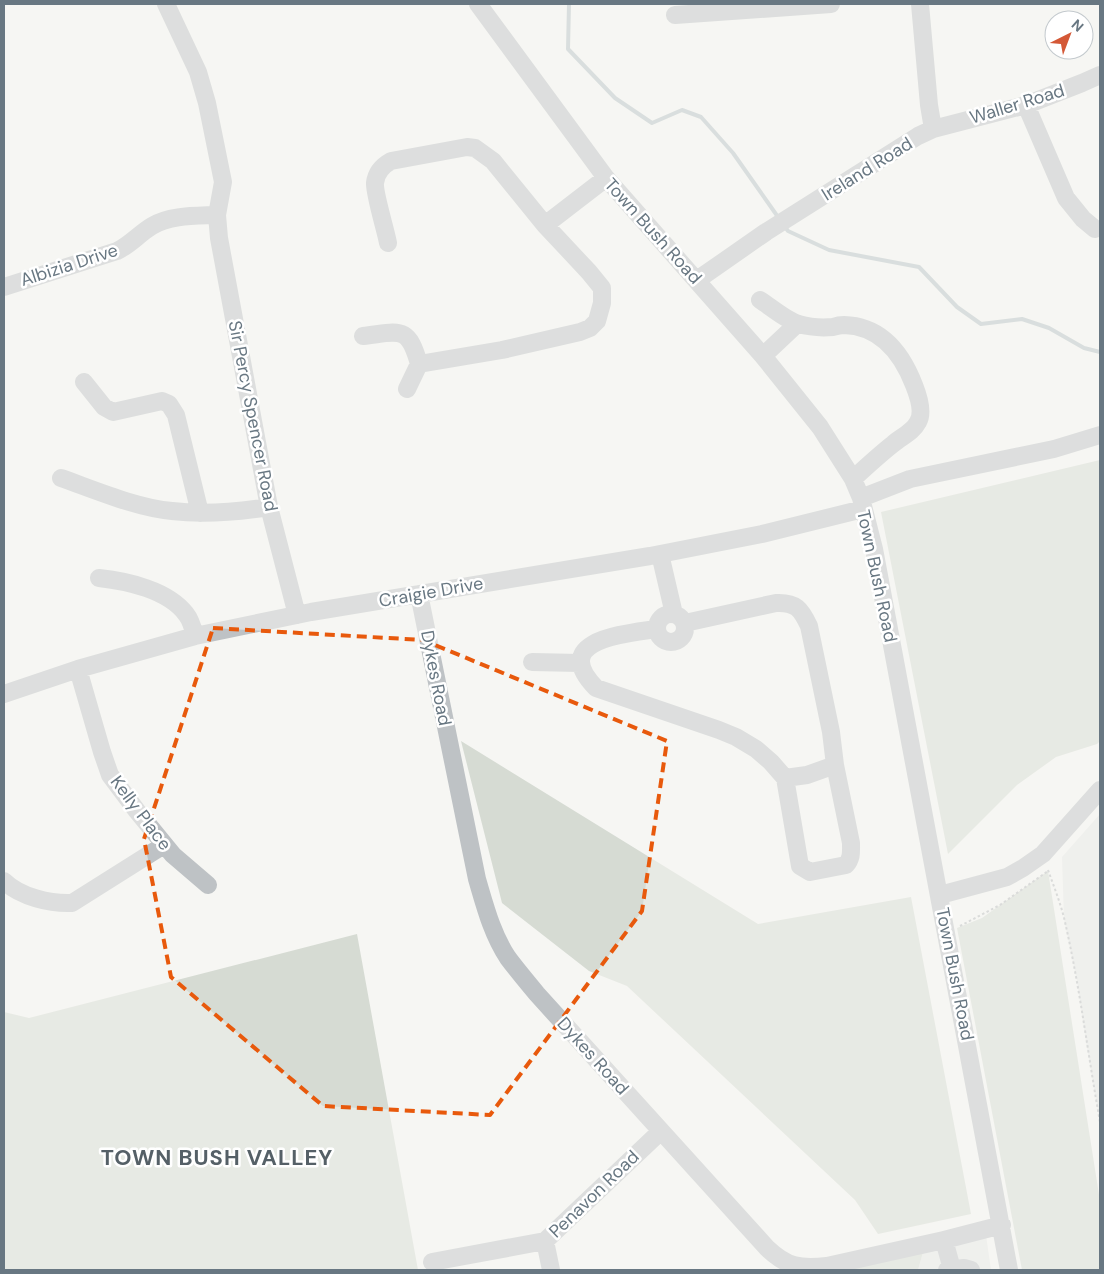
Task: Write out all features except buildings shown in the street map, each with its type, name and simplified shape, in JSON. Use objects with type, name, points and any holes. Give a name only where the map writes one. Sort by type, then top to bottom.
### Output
[{"type":"street","name":"Sir Percy Spencer Road","points":[[166,4],[198,72],[208,102],[223,182],[217,215],[219,238],[269,506],[301,608]]},
{"type":"street","name":"Town Bush Road","points":[[478,4],[606,178],[763,356],[820,426],[853,479],[874,549],[1009,1270]]},
{"type":"street","points":[[675,15],[831,4]]},
{"type":"street","name":"Ireland Road","points":[[697,280],[766,232],[918,136],[933,129],[920,4]]},
{"type":"street","name":"Waller Road","points":[[933,129],[1026,105],[1100,74]]},
{"type":"street","points":[[1026,105],[1066,198],[1083,219],[1095,229]]},
{"type":"street","points":[[388,243],[375,185],[378,174],[383,166],[391,161],[468,147],[475,148],[493,161],[545,226],[602,288],[602,303],[597,321],[590,328],[502,350],[419,364]]},
{"type":"street","points":[[545,226],[606,178]]},
{"type":"street","name":"Albizia Drive","points":[[4,286],[117,251],[124,248],[153,225],[163,221],[176,218],[217,215]]},
{"type":"street","points":[[760,300],[797,324],[831,327],[843,325],[864,329],[885,339],[902,359],[917,394],[921,414],[919,421],[911,431],[892,444],[853,479]]},
{"type":"street","points":[[763,356],[797,324]]},
{"type":"street","points":[[363,336],[395,332],[403,334],[411,340],[419,364],[407,389]]},
{"type":"street","points":[[84,382],[104,407],[114,412],[162,401],[169,404],[176,415],[200,513]]},
{"type":"street","name":"Craigie Drive","points":[[4,694],[78,669],[301,608],[419,594],[655,555],[762,534],[862,504],[910,479],[1054,449],[1100,436]]},
{"type":"street","points":[[61,478],[172,512],[211,513],[269,506]]},
{"type":"street","points":[[655,555],[670,620]]},
{"type":"street","points":[[99,578],[147,588],[163,597],[186,613],[195,636]]},
{"type":"street","name":"Dykes Road","points":[[419,594],[477,879],[498,940],[508,958],[537,994],[767,1248],[776,1257],[792,1266],[808,1268],[827,1266],[1002,1225]]},
{"type":"street","points":[[776,603],[796,606],[803,614],[809,626],[831,732],[835,765],[850,843],[851,856],[850,861],[846,865],[810,872],[800,866],[785,778],[761,753],[736,737],[596,688],[586,678],[580,664],[587,647],[596,642],[670,620],[776,603]]},
{"type":"street","points":[[532,662],[580,664]]},
{"type":"street","name":"Kelly Place","points":[[78,669],[110,775],[164,845],[208,885]]},
{"type":"street","points":[[785,778],[806,775],[835,765]]},
{"type":"street","points":[[940,895],[1007,877],[1042,854],[1100,790]]},
{"type":"street","points":[[4,881],[23,892],[43,900],[57,903],[72,903],[164,845]]},
{"type":"street","name":"Penavon Road","points":[[432,1262],[546,1241],[661,1131]]},
{"type":"street","points":[[944,1240],[949,1270],[964,1268],[971,1270]]},
{"type":"street","points":[[546,1241],[551,1270]]},
{"type":"path","points":[[1042,854],[1064,919],[1077,981],[1100,1122]]},
{"type":"path","points":[[956,928],[1000,905],[1048,871]]},
{"type":"highlighted area","points":[[213,628],[423,640],[667,741],[642,911],[490,1115],[323,1106],[171,977],[144,839]]},
{"type":"shaded area","points":[[1100,460],[1100,741],[1097,744],[1056,757],[1017,785],[948,854],[881,512]]},
{"type":"shaded area","points":[[461,741],[758,924],[911,897],[971,1214],[878,1234],[855,1200],[627,986],[589,971],[502,903]]},
{"type":"shaded area","points":[[1100,814],[1100,1122],[1077,981],[1064,919],[1062,857]]},
{"type":"shaded area","points":[[1048,871],[1100,1201],[1100,1270],[1022,1270],[957,928],[982,918]]},
{"type":"shaded area","points":[[357,934],[418,1270],[4,1270],[4,1012],[29,1018]]},
{"type":"shaded area","points":[[986,1235],[991,1270],[918,1270],[924,1249]]},
{"type":"shaded area","points":[[924,1249],[918,1270],[847,1270]]},
{"type":"waterway","points":[[569,4],[568,49],[615,98],[652,123],[682,110],[701,117],[733,153],[778,217]]},
{"type":"waterway","points":[[785,227],[788,231],[829,250],[919,267],[957,307],[981,324],[1022,319],[1049,328],[1084,348],[1100,352]]},
{"type":"district","name":"TOWN BUSH VALLEY","points":[[217,1157]]}]
